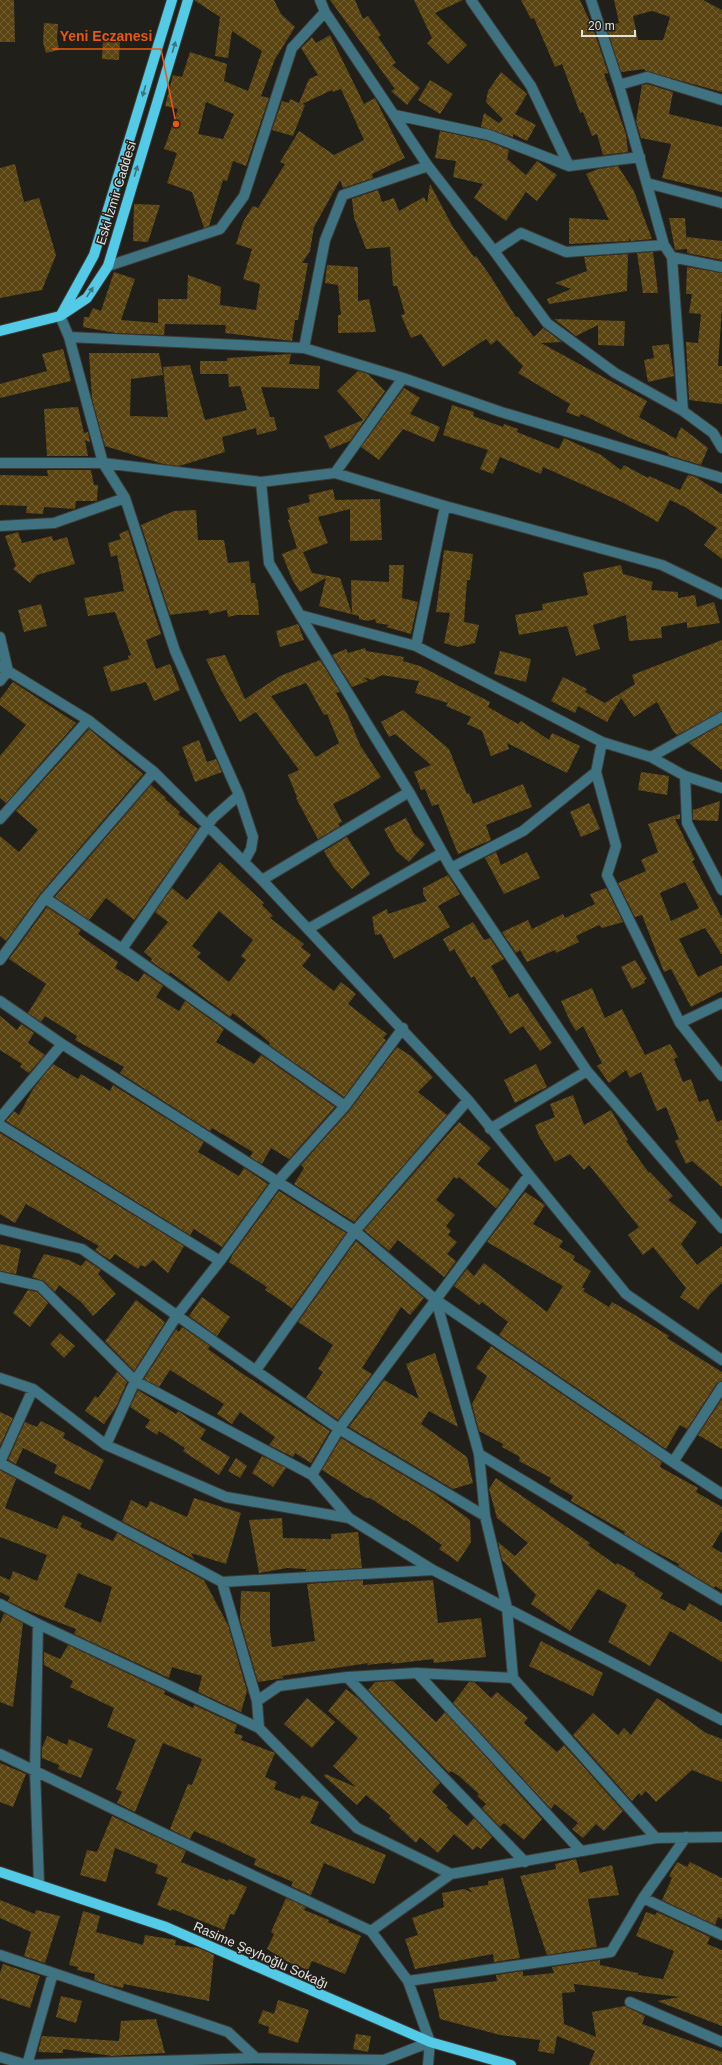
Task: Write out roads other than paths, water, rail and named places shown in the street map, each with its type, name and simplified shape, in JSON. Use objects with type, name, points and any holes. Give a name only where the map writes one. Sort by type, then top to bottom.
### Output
[{"type":"main road","points":[[60,316],[94,255],[172,0]]},
{"type":"main road","name":"Eski İzmir Caddesi","points":[[0,331],[60,316],[87,298],[108,266],[188,0]]},
{"type":"main road","name":"Rasime Şeyhoğlu Sokağı","points":[[0,1872],[166,1927],[430,2042],[511,2065]]},
{"type":"street","points":[[320,0],[325,12],[428,166],[494,250],[547,323],[615,373],[683,411],[717,434],[722,448]]},
{"type":"street","points":[[471,0],[531,86],[569,166]]},
{"type":"street","points":[[591,0],[619,85],[664,245],[672,257],[683,411]]},
{"type":"street","points":[[108,266],[220,229],[244,196],[292,48],[325,12]]},
{"type":"street","points":[[619,85],[647,77],[722,100]]},
{"type":"street","points":[[395,115],[489,135],[569,166],[640,157]]},
{"type":"street","points":[[304,348],[325,240],[343,195],[428,166]]},
{"type":"street","points":[[647,183],[722,203]]},
{"type":"street","points":[[494,250],[521,233],[566,252],[664,245]]},
{"type":"street","points":[[672,257],[722,268]]},
{"type":"street","points":[[60,316],[69,337],[103,463],[125,498],[174,651],[239,794],[253,837],[251,849],[244,862]]},
{"type":"street","points":[[69,337],[304,348],[403,378],[501,412],[722,478]]},
{"type":"street","points":[[335,473],[403,378]]},
{"type":"street","points":[[0,463],[103,463],[261,482],[335,473],[445,506],[662,566],[722,594]]},
{"type":"street","points":[[261,482],[269,563],[409,792],[451,868],[587,1071],[722,1228]]},
{"type":"street","points":[[0,526],[54,523],[125,498]]},
{"type":"street","points":[[416,646],[445,506]]},
{"type":"street","points":[[300,615],[416,646],[602,742],[652,757],[685,776],[722,788]]},
{"type":"street","points":[[0,637],[4,668],[0,681]]},
{"type":"street","points":[[4,668],[88,720],[154,772],[262,880],[403,1028],[468,1100],[490,1129],[626,1294],[722,1360]]},
{"type":"street","points":[[652,757],[722,717]]},
{"type":"street","points":[[0,818],[88,720]]},
{"type":"street","points":[[602,742],[596,772],[616,846],[607,875],[680,1023],[722,1076]]},
{"type":"street","points":[[0,960],[45,898],[154,772]]},
{"type":"street","points":[[451,868],[523,831],[596,772]]},
{"type":"street","points":[[685,776],[687,824],[722,890]]},
{"type":"street","points":[[262,880],[409,792]]},
{"type":"street","points":[[122,949],[218,812],[239,794]]},
{"type":"street","points":[[308,929],[442,853]]},
{"type":"street","points":[[45,898],[122,949],[345,1106]]},
{"type":"street","points":[[0,1000],[62,1044],[356,1231],[436,1300],[722,1494]]},
{"type":"street","points":[[680,1023],[722,1003]]},
{"type":"street","points":[[106,1445],[135,1381],[178,1314],[220,1261],[278,1181],[345,1106],[403,1028]]},
{"type":"street","points":[[0,1118],[62,1044]]},
{"type":"street","points":[[490,1129],[587,1071]]},
{"type":"street","points":[[256,1370],[356,1231],[468,1100]]},
{"type":"street","points":[[0,1125],[220,1261]]},
{"type":"street","points":[[312,1475],[339,1429],[529,1175]]},
{"type":"street","points":[[0,1229],[82,1249],[178,1314],[339,1429],[485,1516]]},
{"type":"street","points":[[0,1277],[40,1286],[135,1381],[312,1475],[349,1518],[433,1570],[722,1720]]},
{"type":"street","points":[[436,1300],[479,1454],[485,1516],[507,1608],[513,1678],[656,1838]]},
{"type":"street","points":[[0,1378],[33,1389],[106,1445],[226,1497],[349,1518]]},
{"type":"street","points":[[673,1462],[722,1387]]},
{"type":"street","points":[[33,1389],[0,1462],[222,1582],[433,1570]]},
{"type":"street","points":[[479,1454],[722,1600]]},
{"type":"street","points":[[222,1582],[257,1701],[259,1728]]},
{"type":"street","points":[[0,1604],[38,1624],[259,1728],[358,1828],[451,1874]]},
{"type":"street","points":[[38,1624],[35,1770],[39,1884]]},
{"type":"street","points":[[257,1701],[279,1686],[347,1677],[417,1673],[513,1678]]},
{"type":"street","points":[[417,1673],[581,1851]]},
{"type":"street","points":[[347,1677],[525,1862]]},
{"type":"street","points":[[0,1754],[172,1837],[371,1930],[408,1981],[430,2042],[428,2065]]},
{"type":"street","points":[[371,1930],[451,1874],[656,1838],[722,1837]]},
{"type":"street","points":[[408,1981],[611,1952],[643,1898],[686,1838]]},
{"type":"street","points":[[643,1898],[722,1934]]},
{"type":"street","points":[[0,1955],[228,2032],[256,2058]]},
{"type":"street","points":[[27,2065],[53,1973]]},
{"type":"street","points":[[630,2002],[722,2042]]},
{"type":"street","points":[[0,2057],[27,2065],[256,2058],[384,2060],[430,2042]]},
{"type":"place","name":"Yeni Eczanesi","points":[[176,124]]}]
